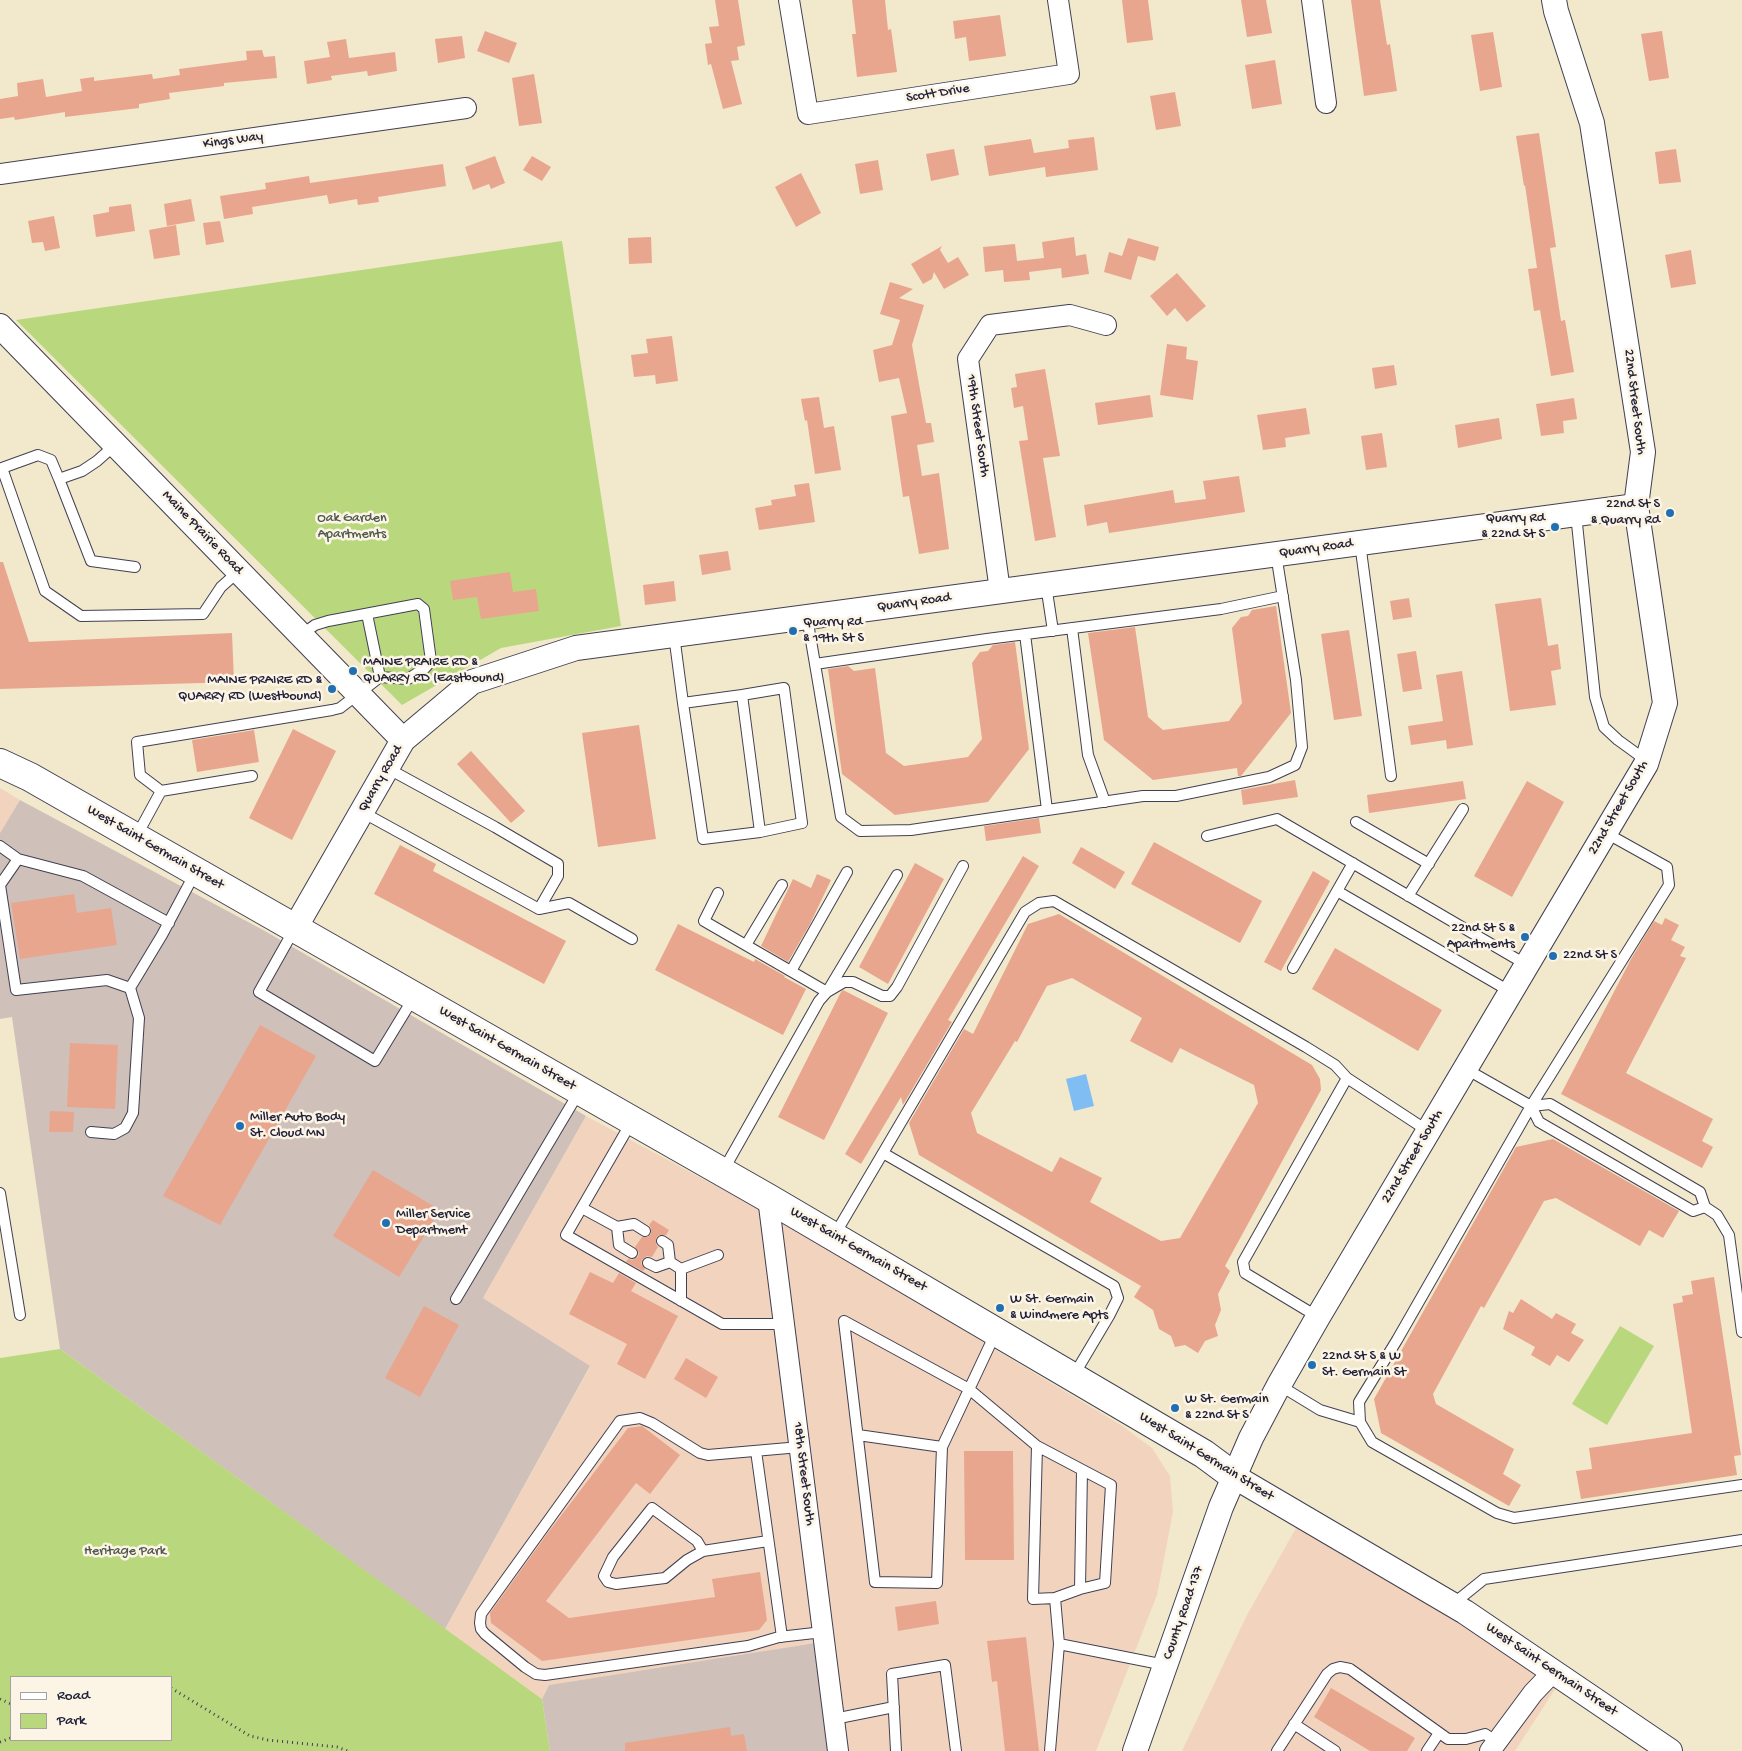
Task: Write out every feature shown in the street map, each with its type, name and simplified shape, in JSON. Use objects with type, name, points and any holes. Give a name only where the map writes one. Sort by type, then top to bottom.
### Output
[{"type":"main road","name":"West Saint Germain Street","points":[[0,757],[30,777],[768,1198],[1204,1454],[1235,1477]]},
{"type":"main road","name":"West Saint Germain Street","points":[[0,763],[30,777]]},
{"type":"street","name":"Scott Drive","points":[[789,0],[808,114],[1069,74],[1058,0]]},
{"type":"street","points":[[1312,0],[1326,104]]},
{"type":"street","name":"22nd Street South","points":[[1235,1477],[1251,1438],[1318,1317],[1466,1070],[1647,761],[1665,703],[1636,506],[1643,452],[1592,123],[1554,0]]},
{"type":"street","name":"Kings Way","points":[[0,174],[466,108]]},
{"type":"street","name":"19th Street South","points":[[1000,591],[968,359],[990,324],[1070,315],[1106,325]]},
{"type":"street","name":"Maine Prairie Road","points":[[0,326],[404,740]]},
{"type":"street","name":"Quarry Road","points":[[295,928],[404,740],[472,682],[576,648],[1636,506]]},
{"type":"street","name":"18th Street South","points":[[768,1198],[838,1751]]},
{"type":"street","name":"West Saint Germain Street","points":[[1235,1477],[1452,1604],[1670,1751]]},
{"type":"street","name":"County Road 137","points":[[1135,1751],[1221,1507],[1235,1477]]},
{"type":"street","points":[[1493,1747],[1532,1693],[1553,1672]]},
{"type":"lane","points":[[59,479],[82,471],[115,445]]},
{"type":"lane","points":[[135,567],[91,561],[51,460],[38,454],[2,468],[45,591],[81,616],[203,614],[221,587],[238,571]]},
{"type":"lane","points":[[1576,514],[1596,697],[1604,727],[1618,740],[1647,761]]},
{"type":"lane","points":[[1360,543],[1391,776]]},
{"type":"lane","points":[[807,617],[841,817],[860,831],[911,830],[1143,796],[1185,794],[1269,777],[1295,765],[1302,747],[1296,680],[1276,554]]},
{"type":"lane","points":[[1046,585],[1053,631]]},
{"type":"lane","points":[[815,664],[1024,634],[1221,609],[1283,596]]},
{"type":"lane","points":[[252,776],[161,791],[140,775],[136,742],[340,708],[380,677],[408,679],[432,661],[424,609],[418,604],[328,621],[315,626],[301,635]]},
{"type":"lane","points":[[367,614],[380,677]]},
{"type":"lane","points":[[1072,628],[1088,755],[1105,802]]},
{"type":"lane","points":[[1024,634],[1047,810]]},
{"type":"lane","points":[[674,635],[683,704],[703,840],[760,832],[802,823],[784,688],[683,704]]},
{"type":"lane","points":[[742,696],[760,832]]},
{"type":"lane","points":[[387,768],[495,826],[558,864],[558,876],[539,909]]},
{"type":"lane","points":[[136,837],[161,791]]},
{"type":"lane","points":[[1408,896],[1463,809]]},
{"type":"lane","points":[[362,812],[539,909],[569,903],[632,939]]},
{"type":"lane","points":[[1207,836],[1277,819],[1527,966]]},
{"type":"lane","points":[[1356,822],[1429,864]]},
{"type":"lane","points":[[1606,833],[1666,867],[1669,885],[1531,1106],[1402,1331],[1359,1402],[1360,1422],[1372,1442],[1497,1513],[1514,1518],[1742,1485]]},
{"type":"lane","points":[[0,846],[18,859],[83,876],[169,923]]},
{"type":"lane","points":[[18,859],[0,885],[16,990],[107,980],[130,988]]},
{"type":"lane","points":[[1293,968],[1353,864]]},
{"type":"lane","points":[[827,992],[844,982],[853,982],[882,996],[890,996],[897,987],[963,866]]},
{"type":"lane","points":[[90,1132],[114,1134],[125,1128],[133,1113],[140,1018],[130,988],[169,923],[196,872]]},
{"type":"lane","points":[[791,971],[847,872]]},
{"type":"lane","points":[[722,1172],[819,1001],[827,992],[897,875]]},
{"type":"lane","points":[[746,945],[782,885]]},
{"type":"lane","points":[[1338,891],[1511,992]]},
{"type":"lane","points":[[718,893],[704,921],[827,992]]},
{"type":"lane","points":[[833,1236],[1025,912],[1039,903],[1054,901],[1306,1046],[1336,1065],[1347,1078],[1429,1132]]},
{"type":"lane","points":[[295,928],[259,992],[375,1061],[414,996]]},
{"type":"lane","points":[[1466,1070],[1531,1106],[1539,1122],[1693,1211],[1705,1207]]},
{"type":"lane","points":[[1318,1317],[1245,1273],[1243,1262],[1347,1078]]},
{"type":"lane","points":[[456,1299],[580,1091]]},
{"type":"lane","points":[[1531,1106],[1550,1104],[1700,1192],[1705,1207],[1717,1215],[1729,1235],[1742,1332]]},
{"type":"lane","points":[[633,1121],[566,1236],[722,1324],[784,1324]]},
{"type":"lane","points":[[883,1153],[1114,1286],[1118,1298],[1073,1376]]},
{"type":"lane","points":[[0,1193],[20,1315]]},
{"type":"lane","points":[[582,1208],[617,1227],[634,1224],[645,1232]]},
{"type":"lane","points":[[617,1227],[619,1245],[632,1253]]},
{"type":"lane","points":[[662,1241],[668,1245],[670,1262],[681,1270]]},
{"type":"lane","points":[[681,1270],[718,1255]]},
{"type":"lane","points":[[648,1263],[656,1267],[670,1262]]},
{"type":"lane","points":[[681,1270],[681,1301]]},
{"type":"lane","points":[[996,1331],[969,1389],[942,1447],[937,1583],[875,1582],[844,1320],[969,1389],[1037,1446],[1111,1485],[1105,1584],[1080,1589],[1055,1598],[1033,1599],[1037,1446]]},
{"type":"lane","points":[[1279,1385],[1320,1410],[1360,1422]]},
{"type":"lane","points":[[800,1447],[708,1456],[640,1418],[620,1421],[481,1614],[480,1623],[481,1629],[485,1634],[536,1674],[545,1675],[748,1646],[782,1637],[823,1632]]},
{"type":"lane","points":[[858,1435],[942,1447]]},
{"type":"lane","points":[[756,1451],[782,1637]]},
{"type":"lane","points":[[1080,1589],[1082,1470]]},
{"type":"lane","points":[[703,1551],[697,1541],[652,1508],[613,1557],[604,1576],[608,1582],[616,1584],[665,1578],[687,1560],[703,1551],[768,1541]]},
{"type":"lane","points":[[1452,1604],[1484,1579],[1742,1540]]},
{"type":"lane","points":[[1050,1751],[1059,1644],[1055,1598]]},
{"type":"lane","points":[[1059,1644],[1165,1665]]},
{"type":"lane","points":[[896,1751],[892,1674],[945,1665],[956,1751]]},
{"type":"lane","points":[[1277,1751],[1327,1674],[1333,1669],[1340,1667],[1350,1669],[1448,1739],[1466,1739],[1486,1734],[1493,1747]]},
{"type":"lane","points":[[834,1719],[894,1707]]},
{"type":"lane","points":[[1294,1724],[1335,1751]]},
{"type":"lane","points":[[1427,1751],[1439,1733]]},
{"type":"path","points":[[172,1689],[250,1736],[268,1740],[337,1747],[348,1751]]},
{"type":"shaded area","points":[[0,788],[20,800],[0,833]]},
{"type":"shaded area","points":[[20,800],[263,930],[586,1116],[483,1298],[590,1366],[445,1629],[60,1349],[12,1017],[0,1019],[0,833]]},
{"type":"shaded area","points":[[586,1116],[783,1222],[1121,1425],[1152,1448],[1170,1476],[1173,1512],[1157,1595],[1096,1751],[847,1751],[834,1640],[549,1685],[542,1699],[445,1629],[590,1367],[483,1298]]},
{"type":"shaded area","points":[[1300,1521],[1559,1683],[1515,1751],[1182,1751],[1247,1615]]},
{"type":"shaded area","points":[[834,1640],[847,1751],[550,1751],[542,1699],[549,1685]]},
{"type":"green space","name":"Oak Garden Apartments","points":[[562,241],[621,626],[501,648],[402,705],[16,320]]},
{"type":"green space","points":[[1620,1326],[1654,1346],[1607,1425],[1572,1404]]},
{"type":"green space","name":"Heritage Park","points":[[60,1349],[542,1699],[550,1751],[0,1751],[0,1358]]},
{"type":"water","points":[[1086,1074],[1094,1106],[1074,1111],[1066,1079]]},
{"type":"building","points":[[715,0],[738,0],[745,45],[737,47],[739,60],[731,61],[742,104],[723,109],[711,64],[708,65],[705,44],[712,43],[709,27],[719,26]]},
{"type":"building","points":[[852,0],[885,0],[888,30],[891,29],[897,72],[857,77],[852,34],[856,34]]},
{"type":"building","points":[[1122,0],[1148,0],[1153,40],[1127,43]]},
{"type":"building","points":[[1241,0],[1266,0],[1272,33],[1247,37]]},
{"type":"building","points":[[1351,0],[1380,0],[1387,45],[1390,44],[1397,91],[1364,96]]},
{"type":"building","points":[[1000,15],[1006,56],[969,61],[966,37],[955,39],[953,21]]},
{"type":"building","points":[[485,31],[517,43],[509,63],[477,51]]},
{"type":"building","points":[[1662,31],[1669,78],[1649,81],[1641,34]]},
{"type":"building","points":[[1493,32],[1502,87],[1480,91],[1471,35]]},
{"type":"building","points":[[462,36],[465,58],[438,63],[435,39]]},
{"type":"building","points":[[346,39],[349,58],[395,52],[397,71],[368,76],[367,71],[331,76],[332,80],[307,84],[304,61],[330,57],[327,42]]},
{"type":"building","points":[[262,50],[264,57],[275,56],[277,78],[224,83],[224,86],[169,93],[170,99],[139,104],[139,108],[65,117],[65,112],[15,120],[14,117],[0,119],[0,99],[18,96],[17,83],[43,79],[46,97],[82,91],[80,79],[94,77],[94,81],[152,74],[153,79],[180,75],[179,69],[247,60],[246,51]]},
{"type":"building","points":[[1275,60],[1282,104],[1252,109],[1245,65]]},
{"type":"building","points":[[534,74],[542,123],[519,126],[512,78]]},
{"type":"building","points":[[1175,92],[1181,126],[1156,130],[1150,96]]},
{"type":"building","points":[[1539,133],[1556,247],[1550,248],[1561,321],[1565,320],[1574,372],[1551,376],[1540,310],[1534,311],[1528,269],[1537,268],[1516,136]]},
{"type":"building","points":[[1094,137],[1098,170],[1046,177],[1045,167],[989,176],[984,146],[1031,139],[1034,153],[1069,148],[1068,140]]},
{"type":"building","points":[[954,149],[959,175],[931,181],[926,154]]},
{"type":"building","points":[[1676,149],[1681,182],[1659,184],[1655,152]]},
{"type":"building","points":[[495,156],[505,183],[491,189],[489,184],[473,190],[465,167]]},
{"type":"building","points":[[532,156],[551,167],[542,181],[523,170]]},
{"type":"building","points":[[878,160],[883,190],[860,194],[855,164]]},
{"type":"building","points":[[443,164],[446,186],[378,197],[379,202],[358,205],[357,199],[329,204],[327,195],[252,207],[253,214],[224,219],[220,196],[266,189],[265,183],[309,176],[310,183]]},
{"type":"building","points":[[801,173],[821,213],[796,227],[775,187]]},
{"type":"building","points":[[191,199],[195,221],[167,226],[164,204]]},
{"type":"building","points":[[131,204],[135,231],[96,237],[93,215],[109,212],[109,207]]},
{"type":"building","points":[[54,216],[60,248],[45,251],[43,242],[32,243],[28,221]]},
{"type":"building","points":[[220,221],[224,242],[206,245],[203,223]]},
{"type":"building","points":[[176,225],[180,255],[154,259],[149,230]]},
{"type":"building","points":[[651,237],[652,263],[629,264],[628,238]]},
{"type":"building","points":[[1074,237],[1076,256],[1086,254],[1089,274],[1062,278],[1061,268],[1029,272],[1030,280],[1004,282],[1003,270],[985,272],[983,247],[1015,244],[1017,261],[1044,258],[1042,242]]},
{"type":"building","points":[[1128,238],[1159,247],[1155,261],[1138,256],[1131,280],[1104,272],[1109,252],[1122,256]]},
{"type":"building","points":[[942,246],[940,250],[948,263],[958,257],[969,275],[944,289],[934,272],[932,279],[923,284],[911,264]]},
{"type":"building","points":[[1691,250],[1696,284],[1671,288],[1665,255]]},
{"type":"building","points":[[1177,273],[1206,306],[1187,322],[1175,308],[1167,316],[1150,296]]},
{"type":"building","points":[[890,282],[913,289],[899,298],[924,305],[912,345],[926,423],[931,423],[934,442],[917,445],[922,476],[939,473],[949,549],[919,554],[909,496],[903,497],[891,416],[907,413],[899,378],[879,382],[873,350],[892,345],[900,320],[880,314]]},
{"type":"building","points":[[672,336],[678,381],[656,384],[655,375],[634,377],[631,355],[648,353],[646,339]]},
{"type":"building","points":[[1167,344],[1187,347],[1186,359],[1198,361],[1193,400],[1160,395]]},
{"type":"building","points":[[1394,365],[1397,385],[1375,389],[1372,368]]},
{"type":"building","points":[[1045,369],[1060,456],[1043,458],[1056,537],[1035,541],[1019,441],[1028,440],[1023,406],[1014,408],[1011,388],[1017,387],[1015,374]]},
{"type":"building","points":[[1150,395],[1153,417],[1098,425],[1095,403]]},
{"type":"building","points":[[819,397],[824,428],[834,426],[841,470],[815,474],[807,420],[805,421],[801,399]]},
{"type":"building","points":[[1574,398],[1577,419],[1563,421],[1564,433],[1541,436],[1536,404]]},
{"type":"building","points":[[1306,408],[1310,434],[1285,438],[1286,447],[1263,450],[1257,415]]},
{"type":"building","points":[[1499,418],[1502,439],[1458,448],[1455,425]]},
{"type":"building","points":[[1382,433],[1387,467],[1366,470],[1361,436]]},
{"type":"building","points":[[1239,476],[1245,512],[1109,533],[1107,522],[1087,526],[1084,505],[1173,490],[1175,503],[1206,499],[1203,481]]},
{"type":"building","points":[[809,483],[815,522],[759,530],[755,508],[772,505],[771,500],[796,496],[794,485]]},
{"type":"building","points":[[728,551],[731,570],[702,575],[699,555]]},
{"type":"building","points":[[0,562],[3,562],[29,642],[232,633],[234,682],[0,689]]},
{"type":"building","points":[[510,572],[513,592],[536,589],[539,611],[481,619],[477,597],[453,600],[450,581]]},
{"type":"building","points":[[674,581],[676,601],[645,605],[643,585]]},
{"type":"building","points":[[1409,598],[1412,617],[1393,620],[1390,601]]},
{"type":"building","points":[[1541,598],[1548,646],[1558,644],[1561,669],[1551,671],[1556,705],[1510,711],[1495,604]]},
{"type":"building","points":[[1276,606],[1291,713],[1241,776],[1238,776],[1237,768],[1153,780],[1104,740],[1088,633],[1135,627],[1148,717],[1163,730],[1229,721],[1242,703],[1232,628],[1241,617],[1248,616],[1252,610]]},
{"type":"building","points":[[1349,630],[1362,716],[1334,720],[1321,634]]},
{"type":"building","points":[[1015,642],[1029,749],[988,802],[895,815],[842,774],[828,669],[848,666],[854,671],[875,668],[886,753],[904,766],[968,757],[982,739],[972,663],[980,652],[988,651],[993,645]]},
{"type":"building","points":[[1416,651],[1422,689],[1403,692],[1397,654]]},
{"type":"building","points":[[1462,671],[1473,745],[1447,749],[1446,740],[1411,745],[1408,726],[1443,721],[1436,675]]},
{"type":"building","points":[[639,725],[656,839],[598,847],[582,733]]},
{"type":"building","points":[[293,729],[336,751],[292,840],[249,818]]},
{"type":"building","points":[[254,730],[259,762],[197,772],[192,740]]},
{"type":"building","points":[[471,751],[525,811],[511,823],[457,764]]},
{"type":"building","points":[[1295,780],[1298,797],[1243,805],[1241,790]]},
{"type":"building","points":[[1463,781],[1466,799],[1369,813],[1367,795]]},
{"type":"building","points":[[1527,781],[1564,802],[1512,897],[1474,876]]},
{"type":"building","points":[[1039,818],[1041,833],[986,841],[984,826]]},
{"type":"building","points":[[1154,842],[1262,901],[1240,943],[1131,884]]},
{"type":"building","points":[[400,845],[436,864],[433,871],[566,941],[544,984],[374,894]]},
{"type":"building","points":[[1081,847],[1125,872],[1115,889],[1072,863]]},
{"type":"building","points":[[1023,856],[1039,866],[948,1020],[952,1022],[903,1105],[901,1097],[861,1164],[845,1154]]},
{"type":"building","points":[[915,863],[944,879],[888,984],[859,967]]},
{"type":"building","points":[[1313,871],[1330,881],[1281,971],[1264,962]]},
{"type":"building","points":[[817,874],[831,880],[810,924],[788,962],[761,946],[793,879],[811,888]]},
{"type":"building","points":[[74,894],[77,913],[111,908],[117,945],[20,959],[11,903]]},
{"type":"building","points":[[1059,914],[1312,1065],[1320,1079],[1321,1090],[1225,1266],[1230,1271],[1218,1294],[1221,1310],[1215,1325],[1218,1336],[1205,1341],[1198,1353],[1185,1345],[1175,1347],[1171,1336],[1159,1329],[1153,1310],[1134,1297],[1141,1286],[919,1155],[909,1123],[964,1029],[973,1034],[1028,924]],"holes":[[[1072,978],[1142,1018],[1130,1041],[1172,1063],[1180,1048],[1254,1085],[1258,1103],[1180,1238],[1161,1241],[1090,1202],[1102,1178],[1060,1157],[1052,1172],[977,1133],[971,1113],[1015,1041],[1017,1042],[1047,986]]]},
{"type":"building","points":[[1665,918],[1679,925],[1671,940],[1685,947],[1680,956],[1686,958],[1626,1073],[1713,1119],[1702,1141],[1713,1147],[1702,1168],[1561,1094],[1631,959],[1654,921],[1662,925]]},
{"type":"building","points":[[678,924],[754,962],[755,959],[806,989],[783,1035],[655,970]]},
{"type":"building","points":[[1335,948],[1442,1010],[1418,1051],[1312,989]]},
{"type":"building","points":[[843,990],[888,1013],[824,1140],[778,1117]]},
{"type":"building","name":"Miller Auto Body St. Cloud MN","points":[[260,1025],[316,1056],[220,1225],[163,1196]]},
{"type":"building","points":[[70,1043],[118,1045],[115,1109],[67,1107]]},
{"type":"building","points":[[50,1111],[74,1112],[73,1132],[49,1132]]},
{"type":"building","points":[[1553,1139],[1679,1211],[1663,1238],[1649,1230],[1640,1246],[1556,1198],[1544,1201],[1484,1308],[1481,1306],[1433,1394],[1436,1404],[1514,1449],[1503,1474],[1521,1485],[1509,1506],[1381,1433],[1374,1399],[1516,1147]]},
{"type":"building","name":"Miller Service Department","points":[[373,1170],[440,1210],[399,1277],[333,1236]]},
{"type":"building","points":[[653,1220],[669,1230],[666,1235],[659,1235],[656,1238],[658,1247],[652,1257],[647,1256],[642,1260],[641,1264],[645,1269],[643,1271],[626,1262],[628,1259],[632,1260],[638,1257],[639,1253],[635,1247],[642,1237],[648,1237],[651,1234],[649,1225]]},
{"type":"building","points":[[590,1272],[613,1283],[619,1273],[636,1283],[631,1291],[678,1316],[645,1379],[617,1364],[627,1344],[569,1314]]},
{"type":"building","points":[[1714,1277],[1741,1455],[1734,1456],[1737,1475],[1581,1499],[1576,1471],[1592,1469],[1589,1448],[1692,1433],[1673,1304],[1683,1302],[1682,1296],[1693,1294],[1691,1281]]},
{"type":"building","points":[[1521,1299],[1552,1319],[1556,1313],[1576,1324],[1571,1333],[1584,1340],[1569,1362],[1557,1355],[1550,1366],[1531,1355],[1535,1347],[1503,1329],[1509,1311],[1513,1313]]},
{"type":"building","points":[[424,1306],[459,1325],[420,1397],[385,1378]]},
{"type":"building","points":[[686,1358],[718,1377],[706,1398],[674,1379]]},
{"type":"building","points":[[642,1426],[680,1455],[650,1494],[636,1483],[546,1601],[569,1618],[715,1597],[712,1579],[760,1572],[767,1620],[759,1630],[542,1661],[491,1623],[490,1613],[547,1534],[628,1428]]},
{"type":"building","points":[[964,1451],[1013,1451],[1014,1560],[965,1560]]},
{"type":"building","points":[[936,1601],[939,1624],[898,1631],[895,1607]]},
{"type":"building","points":[[1026,1637],[1039,1751],[1005,1751],[997,1681],[992,1682],[987,1641]]},
{"type":"building","points":[[1331,1688],[1415,1738],[1407,1751],[1370,1751],[1314,1717]]},
{"type":"building","points":[[730,1727],[731,1736],[744,1734],[747,1751],[625,1751],[625,1743]]},
{"type":"place","name":"22nd St S & Quarry Rd","points":[[1670,513]]},
{"type":"place","name":"Quarry Rd & 22nd St S","points":[[1555,527]]},
{"type":"place","name":"Quarry Rd & 19th St S","points":[[793,631]]},
{"type":"place","name":"MAINE PRAIRE RD & QUARRY RD (Eastbound)","points":[[353,671]]},
{"type":"place","name":"MAINE PRAIRE RD & QUARRY RD (Westbound)","points":[[332,689]]},
{"type":"place","name":"22nd St S & Apartments","points":[[1525,937]]},
{"type":"place","name":"22nd St S","points":[[1553,956]]},
{"type":"place","name":"Miller Auto Body St. Cloud MN","points":[[240,1126]]},
{"type":"place","name":"Miller Service Department","points":[[386,1223]]},
{"type":"place","name":"W St. Germain & Windmere Apts","points":[[1000,1308]]},
{"type":"place","name":"22nd St S & W St. Germain St","points":[[1312,1365]]},
{"type":"place","name":"W St. Germain & 22nd St S","points":[[1175,1408]]}]
